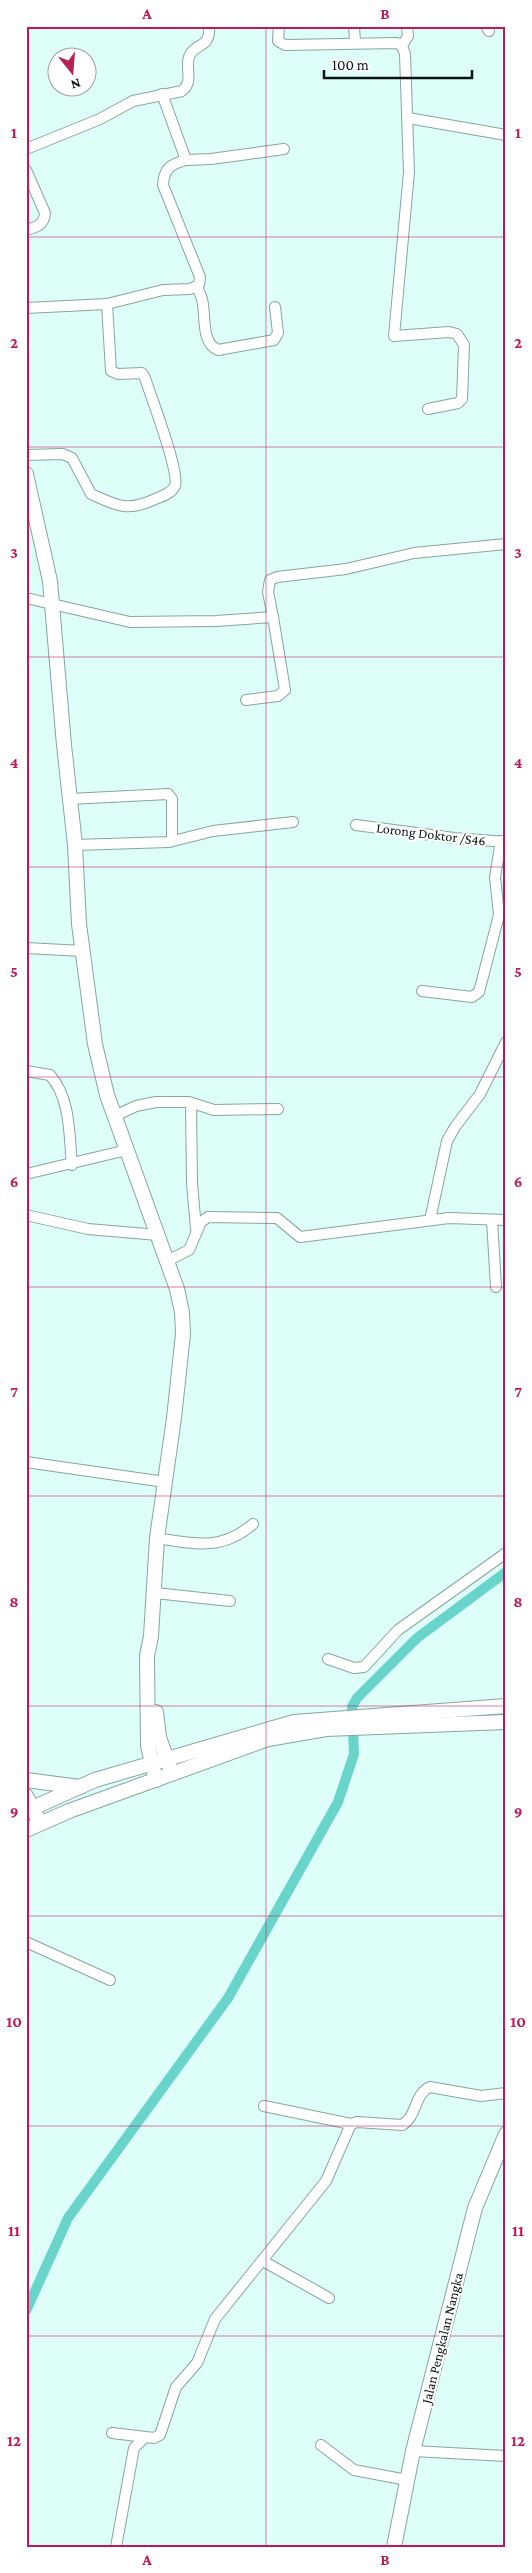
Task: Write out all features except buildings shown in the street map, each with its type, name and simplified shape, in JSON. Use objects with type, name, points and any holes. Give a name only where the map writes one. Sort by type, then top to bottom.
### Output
[{"type":"main road","points":[[26,474],[50,580],[75,845],[79,924],[96,1044],[114,1116],[158,1235],[182,1312],[183,1334],[174,1418],[157,1538],[151,1636],[146,1656],[148,1746],[156,1780]]},
{"type":"main road","points":[[151,1636],[156,1656],[156,1724],[172,1773]]},
{"type":"main road","points":[[377,1721],[411,1715],[506,1706]]},
{"type":"main road","points":[[26,1830],[172,1773],[268,1739],[330,1722]]},
{"type":"main road","points":[[28,1805],[46,1802],[80,1787],[265,1728],[330,1722],[506,1722]]},
{"type":"main road","points":[[26,1781],[80,1787]]},
{"type":"main road","points":[[26,1781],[37,1790],[46,1802],[47,1821]]},
{"type":"main road","points":[[28,1805],[47,1821]]},
{"type":"main road","name":"Jalan Pengkalan Nangka","points":[[394,2547],[406,2480],[475,2208],[506,2134]]},
{"type":"street","points":[[26,149],[100,119],[133,100],[182,91],[188,86],[189,58],[193,51],[206,42],[210,33],[209,26]]},
{"type":"street","points":[[279,26],[278,40],[284,45],[355,42],[398,43],[402,46],[405,54],[409,172],[394,336],[449,332],[457,334],[464,345],[462,399],[458,403],[428,409]]},
{"type":"street","points":[[354,26],[355,42]]},
{"type":"street","points":[[402,46],[408,36],[406,26]]},
{"type":"street","points":[[162,94],[186,160]]},
{"type":"street","points":[[408,118],[506,135]]},
{"type":"street","points":[[26,308],[107,304],[163,290],[200,285],[200,277],[163,185],[163,174],[171,164],[186,160],[211,159],[284,149]]},
{"type":"street","points":[[26,170],[45,213],[45,220],[40,226],[26,230]]},
{"type":"street","points":[[196,287],[203,299],[208,340],[211,346],[218,350],[274,340],[278,333],[275,308]]},
{"type":"street","points":[[26,455],[63,454],[72,458],[91,494],[119,506],[132,508],[141,506],[169,493],[174,487],[176,480],[170,453],[145,378],[142,373],[118,374],[111,371],[107,304]]},
{"type":"street","points":[[246,700],[278,696],[285,690],[268,586],[270,580],[285,575],[346,569],[414,553],[506,544]]},
{"type":"street","points":[[26,598],[130,622],[216,621],[273,617]]},
{"type":"street","points":[[70,799],[168,794],[172,799],[172,839],[169,842]]},
{"type":"street","points":[[75,845],[169,842],[213,831],[293,822]]},
{"type":"street","name":"Lorong Doktor /S46","points":[[356,825],[454,838],[503,841]]},
{"type":"street","points":[[422,991],[472,997],[479,992],[499,915],[495,876],[503,841]]},
{"type":"street","points":[[26,948],[83,951]]},
{"type":"street","points":[[430,1220],[447,1141],[480,1094],[506,1042]]},
{"type":"street","points":[[26,1071],[50,1075],[59,1085],[65,1102],[72,1165]]},
{"type":"street","points":[[114,1116],[136,1106],[156,1102],[191,1103],[214,1110],[278,1109]]},
{"type":"street","points":[[191,1103],[192,1183],[196,1233]]},
{"type":"street","points":[[26,1174],[72,1165],[128,1150]]},
{"type":"street","points":[[26,1215],[88,1229],[158,1235]]},
{"type":"street","points":[[167,1261],[189,1250],[201,1222],[208,1217],[277,1218],[300,1237],[449,1218],[506,1220]]},
{"type":"street","points":[[492,1220],[496,1288]]},
{"type":"street","points":[[26,1462],[165,1482]]},
{"type":"street","points":[[157,1538],[200,1545],[228,1541],[241,1534],[253,1524]]},
{"type":"street","points":[[328,1659],[354,1668],[364,1667],[398,1630],[506,1553]]},
{"type":"street","points":[[155,1593],[230,1601]]},
{"type":"street","points":[[26,1942],[110,1980]]},
{"type":"street","points":[[264,2106],[351,2124],[356,2122],[402,2126],[408,2120],[422,2091],[431,2087],[481,2096],[506,2093]]},
{"type":"street","points":[[112,2433],[156,2438],[160,2435],[176,2387],[197,2363],[215,2319],[326,2181],[351,2124]]},
{"type":"street","points":[[263,2261],[329,2298]]},
{"type":"street","points":[[116,2547],[134,2448],[145,2437]]},
{"type":"street","points":[[321,2445],[354,2470],[406,2480]]},
{"type":"street","points":[[413,2451],[506,2456]]},
{"type":"waterway","points":[[26,2311],[68,2218],[228,1998],[338,1802],[354,1754],[352,1707],[357,1698],[417,1638],[506,1572]]}]
